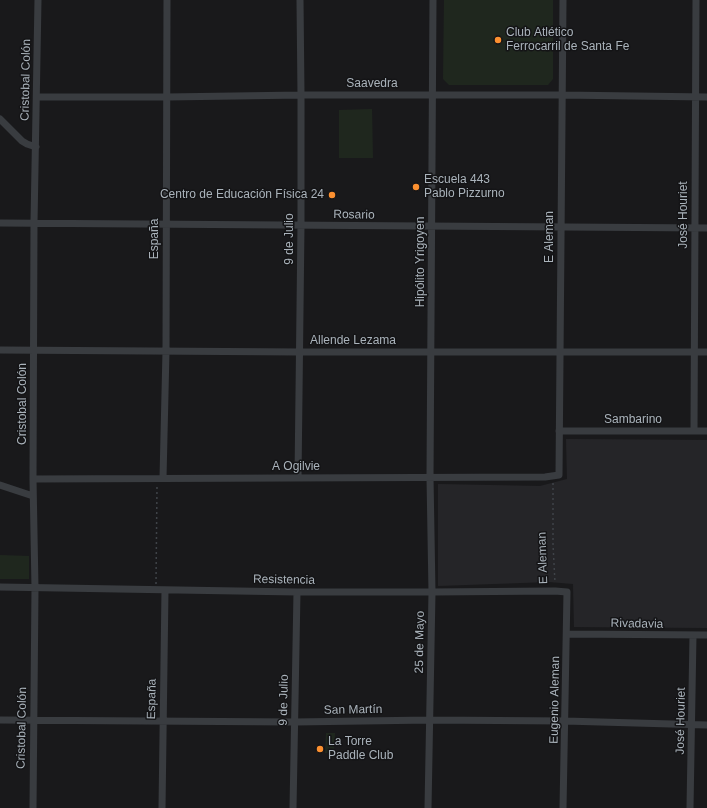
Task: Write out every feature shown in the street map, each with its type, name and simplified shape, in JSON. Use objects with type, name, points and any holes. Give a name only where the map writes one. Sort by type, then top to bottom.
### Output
[{"type":"street","name":"Cristobal Colón","points":[[33,808],[35,588],[33,496],[34,223],[38,0]]},
{"type":"street","name":"España","points":[[160,478],[166,351],[167,0]]},
{"type":"street","name":"9 de Julio","points":[[298,478],[301,225],[300,0]]},
{"type":"street","name":"Hipólito Yrigoyen","points":[[430,477],[432,352],[433,0]]},
{"type":"street","name":"E Aleman","points":[[556,475],[559,431],[563,0]]},
{"type":"street","name":"José Houriet","points":[[694,431],[696,0]]},
{"type":"street","name":"Saavedra","points":[[37,97],[301,95],[562,95],[707,97]]},
{"type":"street","points":[[0,119],[22,141],[36,147]]},
{"type":"street","name":"Rosario","points":[[0,224],[707,228]]},
{"type":"street","name":"Allende Lezama","points":[[0,350],[707,352]]},
{"type":"street","name":"Sambarino","points":[[559,431],[707,431]]},
{"type":"street","name":"A Ogilvie","points":[[33,479],[545,477],[556,475]]},
{"type":"street","name":"25 de Mayo","points":[[428,808],[432,592],[430,477]]},
{"type":"street","points":[[0,485],[33,496]]},
{"type":"street","name":"Resistencia","points":[[0,587],[297,592],[567,592]]},
{"type":"street","name":"España","points":[[162,808],[165,590]]},
{"type":"street","name":"9 de Julio","points":[[293,808],[297,592]]},
{"type":"street","name":"Eugenio Aleman","points":[[563,808],[567,592]]},
{"type":"street","name":"Rivadavia","points":[[567,634],[707,635]]},
{"type":"street","name":"José Houriet","points":[[690,808],[693,635]]},
{"type":"street","name":"San Martín","points":[[0,720],[294,722],[430,720],[707,724]]},
{"type":"path","name":"E Aleman","points":[[555,591],[553,544],[556,475]]},
{"type":"path","points":[[156,590],[160,478]]},
{"type":"shaded area","name":"Club Atlético Ferrocarril de Santa Fe","points":[[444,0],[553,0],[553,79],[548,85],[449,85],[443,79]]},
{"type":"shaded area","points":[[372,109],[373,158],[339,158],[339,110]]},
{"type":"shaded area","points":[[566,439],[707,440],[707,628],[574,627],[573,584],[549,582],[438,586],[438,484],[540,486],[567,479]]},
{"type":"shaded area","points":[[0,555],[29,556],[29,579],[0,579]]},
{"type":"shaded area","points":[[326,733],[335,733],[334,753],[325,753]]},
{"type":"place","name":"Club Atlético Ferrocarril de Santa Fe","points":[[498,40]]},
{"type":"place","name":"Escuela 443 Pablo Pizzurno","points":[[416,187]]},
{"type":"place","name":"Centro de Educación Física 24","points":[[332,195]]},
{"type":"place","name":"La Torre Paddle Club","points":[[320,749]]}]
